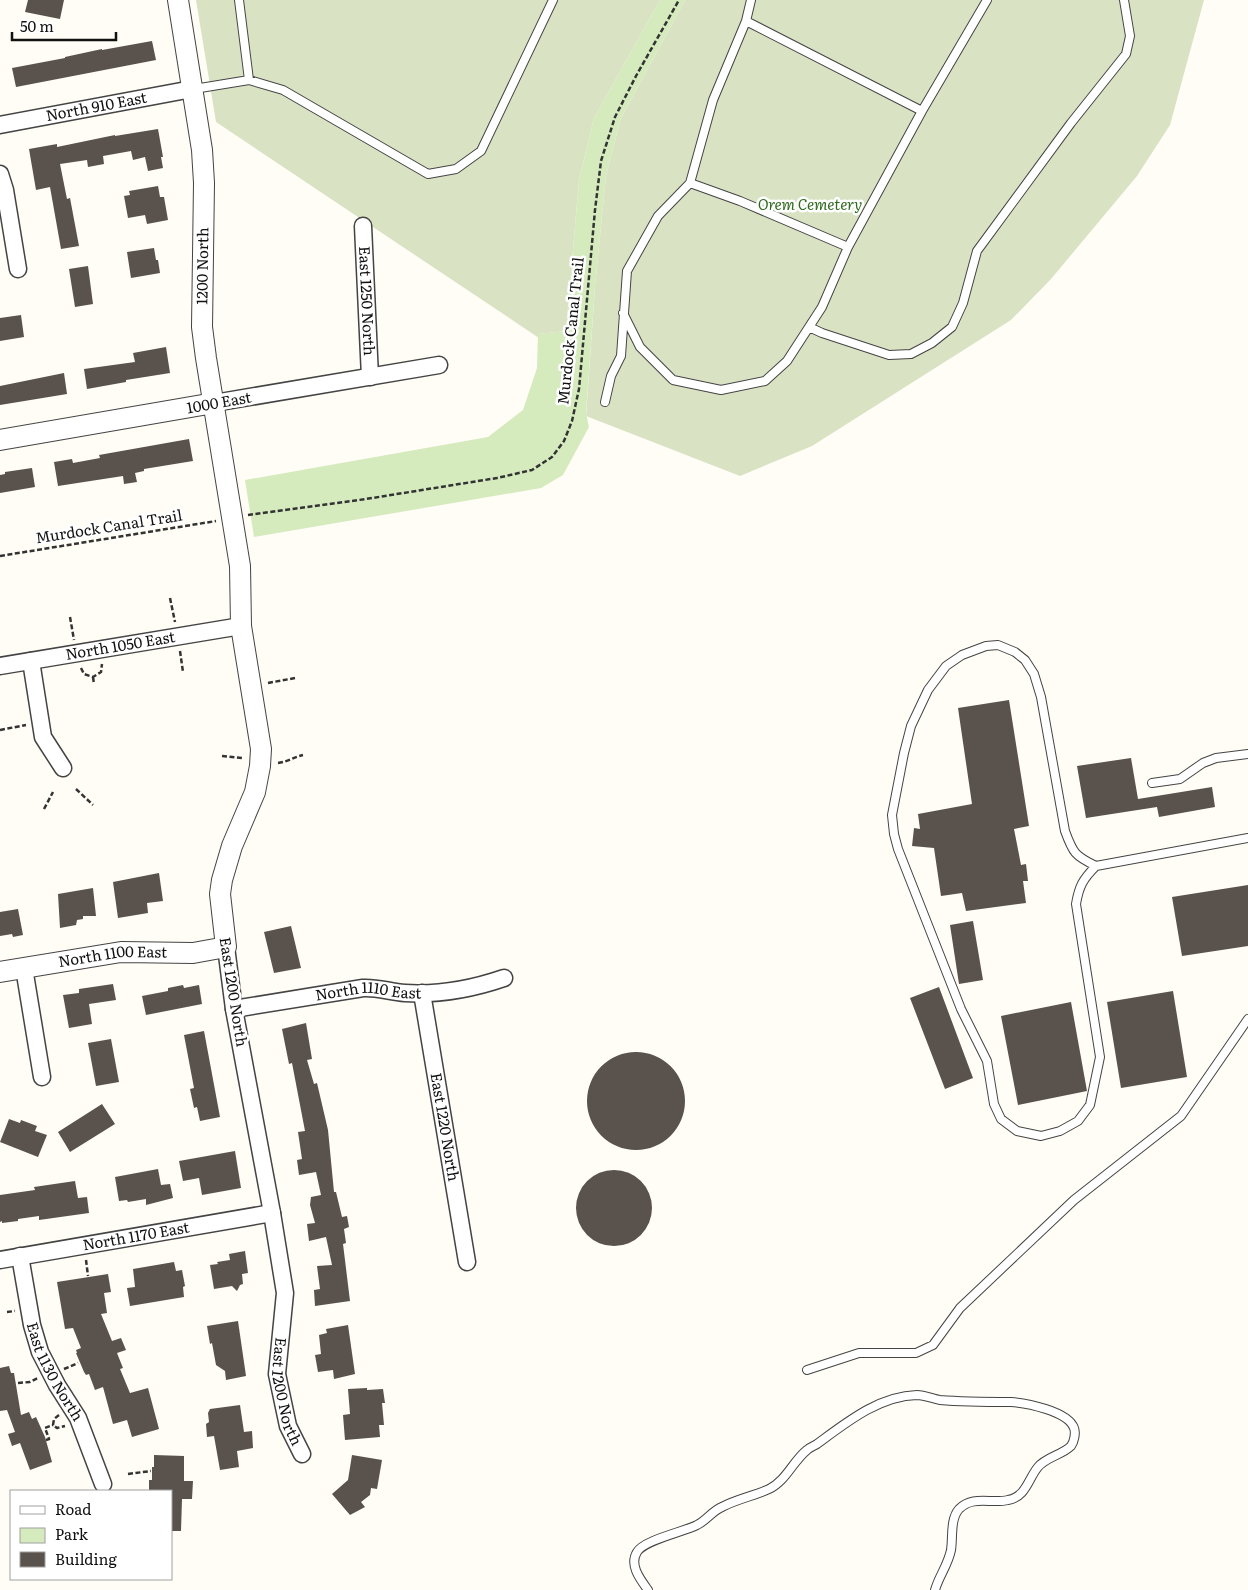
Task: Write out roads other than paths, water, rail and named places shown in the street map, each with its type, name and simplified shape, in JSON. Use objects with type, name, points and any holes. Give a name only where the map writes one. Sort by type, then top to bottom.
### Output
[{"type":"street","name":"1200 North","points":[[178,0],[202,150],[204,183],[202,327],[214,403],[229,525]]},
{"type":"street","name":"North 910 East","points":[[0,125],[192,89]]},
{"type":"street","points":[[0,174],[5,190],[18,270]]},
{"type":"street","name":"East 1250 North","points":[[363,226],[370,377]]},
{"type":"street","name":"1000 East","points":[[0,440],[438,365]]},
{"type":"street","name":"East 1200 North","points":[[229,525],[240,566],[241,626],[259,736],[260,766],[255,792],[232,846],[220,894],[234,1009],[285,1292],[277,1374],[288,1426],[302,1454]]},
{"type":"street","name":"North 1050 East","points":[[0,666],[241,626]]},
{"type":"street","points":[[31,661],[43,738],[63,768]]},
{"type":"street","name":"North 1100 East","points":[[0,972],[121,952],[193,953],[226,947]]},
{"type":"street","points":[[24,968],[42,1078]]},
{"type":"street","name":"North 1110 East","points":[[234,1009],[363,988],[375,987],[404,993],[468,989],[504,978]]},
{"type":"street","name":"East 1220 North","points":[[422,993],[467,1262]]},
{"type":"street","name":"North 1170 East","points":[[0,1260],[272,1214]]},
{"type":"street","name":"East 1130 North","points":[[20,1256],[32,1325],[40,1352],[57,1385],[78,1418],[104,1484]]},
{"type":"lane","points":[[239,0],[249,80]]},
{"type":"lane","points":[[192,89],[249,80],[283,90],[428,174],[456,169],[481,151],[553,0]]},
{"type":"lane","points":[[605,402],[611,376],[621,356],[627,271],[658,216],[690,183],[713,100],[746,21],[751,0]]},
{"type":"lane","points":[[623,313],[640,347],[673,380],[721,390],[765,381],[787,361],[822,307],[848,247],[922,111],[987,0]]},
{"type":"lane","points":[[809,327],[889,355],[911,354],[932,343],[952,327],[963,303],[977,251],[1071,123],[1126,54],[1130,36],[1124,0]]},
{"type":"lane","points":[[746,21],[922,111]]},
{"type":"lane","points":[[690,183],[740,201],[848,247]]},
{"type":"lane","points":[[1096,866],[1079,858],[1071,848],[1065,831],[1041,697],[1034,674],[1025,660],[1015,652],[998,645],[986,646],[962,655],[946,666],[928,690],[911,726],[892,814],[894,834],[898,849],[961,1009],[987,1061],[994,1104],[1001,1119],[1017,1132],[1041,1136],[1060,1131],[1078,1121],[1090,1106],[1100,1057],[1076,904],[1078,890],[1084,878],[1096,866],[1248,838]]},
{"type":"lane","points":[[1152,783],[1180,779],[1203,763],[1216,758],[1248,754]]},
{"type":"lane","points":[[807,1370],[859,1353],[916,1353],[933,1345],[960,1308],[1074,1200],[1181,1116],[1248,1019]]},
{"type":"lane","points":[[648,1590],[637,1573],[634,1564],[638,1550],[643,1545],[683,1531],[698,1524],[722,1506],[753,1496],[775,1486],[807,1450],[845,1423],[885,1402],[907,1396],[920,1395],[940,1400],[1021,1402],[1042,1407],[1070,1422],[1074,1428],[1074,1441],[1070,1447],[1038,1466],[1023,1491],[1016,1498],[1001,1501],[972,1501],[958,1510],[954,1520],[948,1562],[935,1590]]},
{"type":"park label","name":"Orem Cemetery","points":[[810,205]]}]
